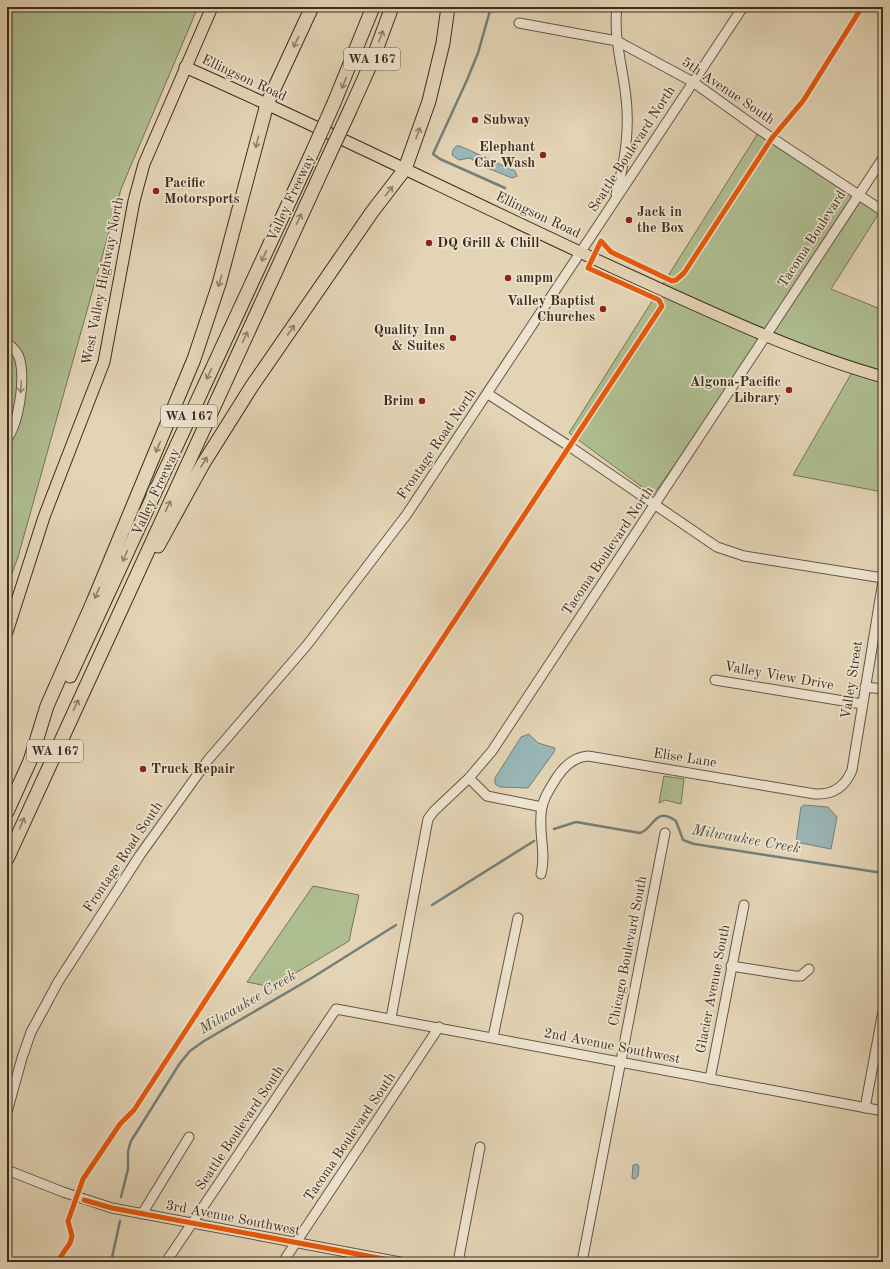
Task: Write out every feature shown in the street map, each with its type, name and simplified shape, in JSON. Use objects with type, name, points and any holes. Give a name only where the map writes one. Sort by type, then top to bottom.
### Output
[{"type":"highway","points":[[31,758],[47,706],[94,602],[194,359],[219,284],[266,104],[312,7]]},
{"type":"highway","name":"Valley Freeway","points":[[7,812],[310,157],[334,103],[373,7]]},
{"type":"highway","name":"Valley Freeway","points":[[7,859],[350,110],[372,61],[392,7]]},
{"type":"highway","points":[[105,644],[203,464],[252,386],[368,218],[405,169],[429,101],[443,43],[448,7]]},
{"type":"main road","name":"West Valley Highway North","points":[[7,632],[44,517],[104,362],[137,184],[185,67],[212,7]]},
{"type":"main road","name":"Ellingson Road","points":[[185,67],[581,252],[765,336],[812,355],[883,377]]},
{"type":"street","points":[[614,203],[624,162],[628,134],[626,97],[617,40],[617,7]]},
{"type":"street","points":[[693,82],[742,7]]},
{"type":"street","name":"5th Avenue South","points":[[519,23],[617,40],[693,82],[772,138],[883,212]]},
{"type":"street","name":"Seattle Boulevard North","points":[[581,252],[693,82]]},
{"type":"street","name":"Tacoma Boulevard","points":[[765,336],[883,158]]},
{"type":"street","name":"Frontage Road North","points":[[307,645],[407,514],[581,252]]},
{"type":"street","name":"Tacoma Boulevard North","points":[[469,778],[496,745],[656,505],[765,336]]},
{"type":"street","points":[[7,342],[17,354],[21,373],[17,414],[7,440]]},
{"type":"street","points":[[488,394],[717,547],[750,557],[883,578]]},
{"type":"street","name":"Valley Street","points":[[846,782],[852,770],[883,581]]},
{"type":"street","name":"Frontage Road South","points":[[7,1112],[31,1032],[58,982],[96,922],[162,824],[208,760],[307,645]]},
{"type":"street","name":"Valley View Drive","points":[[715,680],[862,704]]},
{"type":"street","points":[[865,687],[883,689]]},
{"type":"street","name":"Elise Lane","points":[[542,807],[546,794],[560,772],[573,759],[588,756],[814,794],[832,792],[846,782]]},
{"type":"street","points":[[391,1018],[428,819],[434,811],[469,778],[487,796],[542,807],[541,822],[544,854],[541,874]]},
{"type":"street","name":"Chicago Boulevard South","points":[[582,1262],[665,833]]},
{"type":"street","name":"Glacier Avenue South","points":[[710,1079],[744,905]]},
{"type":"street","points":[[493,1037],[518,918]]},
{"type":"street","points":[[731,966],[795,976],[802,976],[809,969]]},
{"type":"street","name":"2nd Avenue Southwest","points":[[336,1009],[493,1037],[883,1111]]},
{"type":"street","name":"Seattle Boulevard South","points":[[166,1262],[336,1009]]},
{"type":"street","points":[[865,1108],[883,1011]]},
{"type":"street","name":"Tacoma Boulevard South","points":[[284,1262],[439,1027]]},
{"type":"street","points":[[142,1214],[189,1137]]},
{"type":"street","points":[[458,1262],[480,1147]]},
{"type":"street","name":"3rd Avenue Southwest","points":[[7,1170],[78,1198],[112,1208],[400,1262]]},
{"type":"green space","points":[[7,7],[198,7],[121,189],[18,557],[7,587]]},
{"type":"green space","points":[[760,130],[881,210],[831,289],[883,310],[883,492],[793,475],[854,369],[766,337],[653,495],[569,433]]},
{"type":"green space","points":[[664,776],[684,779],[681,804],[665,800],[659,803]]},
{"type":"green space","points":[[313,886],[359,895],[349,941],[272,987],[247,982]]},
{"type":"water","points":[[456,146],[460,146],[515,171],[517,176],[512,178],[480,165],[470,158],[459,160],[452,155]]},
{"type":"water","points":[[529,734],[538,743],[555,748],[554,752],[528,788],[500,787],[495,784],[495,778],[521,737]]},
{"type":"water","points":[[804,805],[828,807],[837,817],[831,849],[796,842],[801,807]]},
{"type":"water","points":[[637,1164],[639,1166],[638,1176],[635,1179],[632,1178],[633,1165]]},
{"type":"waterway","points":[[491,7],[478,53],[433,154],[440,159],[505,188]]},
{"type":"waterway","name":"Milwaukee Creek","points":[[554,829],[576,822],[640,833],[649,827],[659,817],[663,816],[669,817],[676,821],[683,840],[694,844],[883,873]]},
{"type":"waterway","name":"Milwaukee Creek","points":[[432,905],[534,841]]},
{"type":"waterway","name":"Milwaukee Creek","points":[[121,1197],[128,1169],[128,1151],[131,1141],[180,1063],[190,1051],[204,1041],[310,979],[396,925]]},
{"type":"waterway","name":"Milwaukee Creek","points":[[111,1262],[120,1221]]},
{"type":"cycle path","points":[[57,1262],[70,1243],[72,1236],[68,1221],[83,1179],[120,1124],[134,1110],[321,823],[662,306],[659,300],[588,268],[601,241],[611,252],[672,281],[676,280],[684,273],[772,138],[803,101],[862,7]]},
{"type":"cycle path","points":[[84,1200],[112,1208],[400,1262]]},
{"type":"place","name":"Subway","points":[[475,120]]},
{"type":"place","name":"Elephant Car Wash","points":[[543,155]]},
{"type":"place","name":"Pacific Motorsports","points":[[156,191]]},
{"type":"place","name":"Jack in the Box","points":[[629,220]]},
{"type":"place","name":"DQ Grill & Chill","points":[[429,243]]},
{"type":"place","name":"ampm","points":[[508,278]]},
{"type":"place","name":"Valley Baptist Churches","points":[[603,309]]},
{"type":"place","name":"Quality Inn & Suites","points":[[453,338]]},
{"type":"place","name":"Algona-Pacific Library","points":[[789,390]]},
{"type":"place","name":"Brim","points":[[422,401]]},
{"type":"place","name":"Truck Repair","points":[[143,769]]}]
